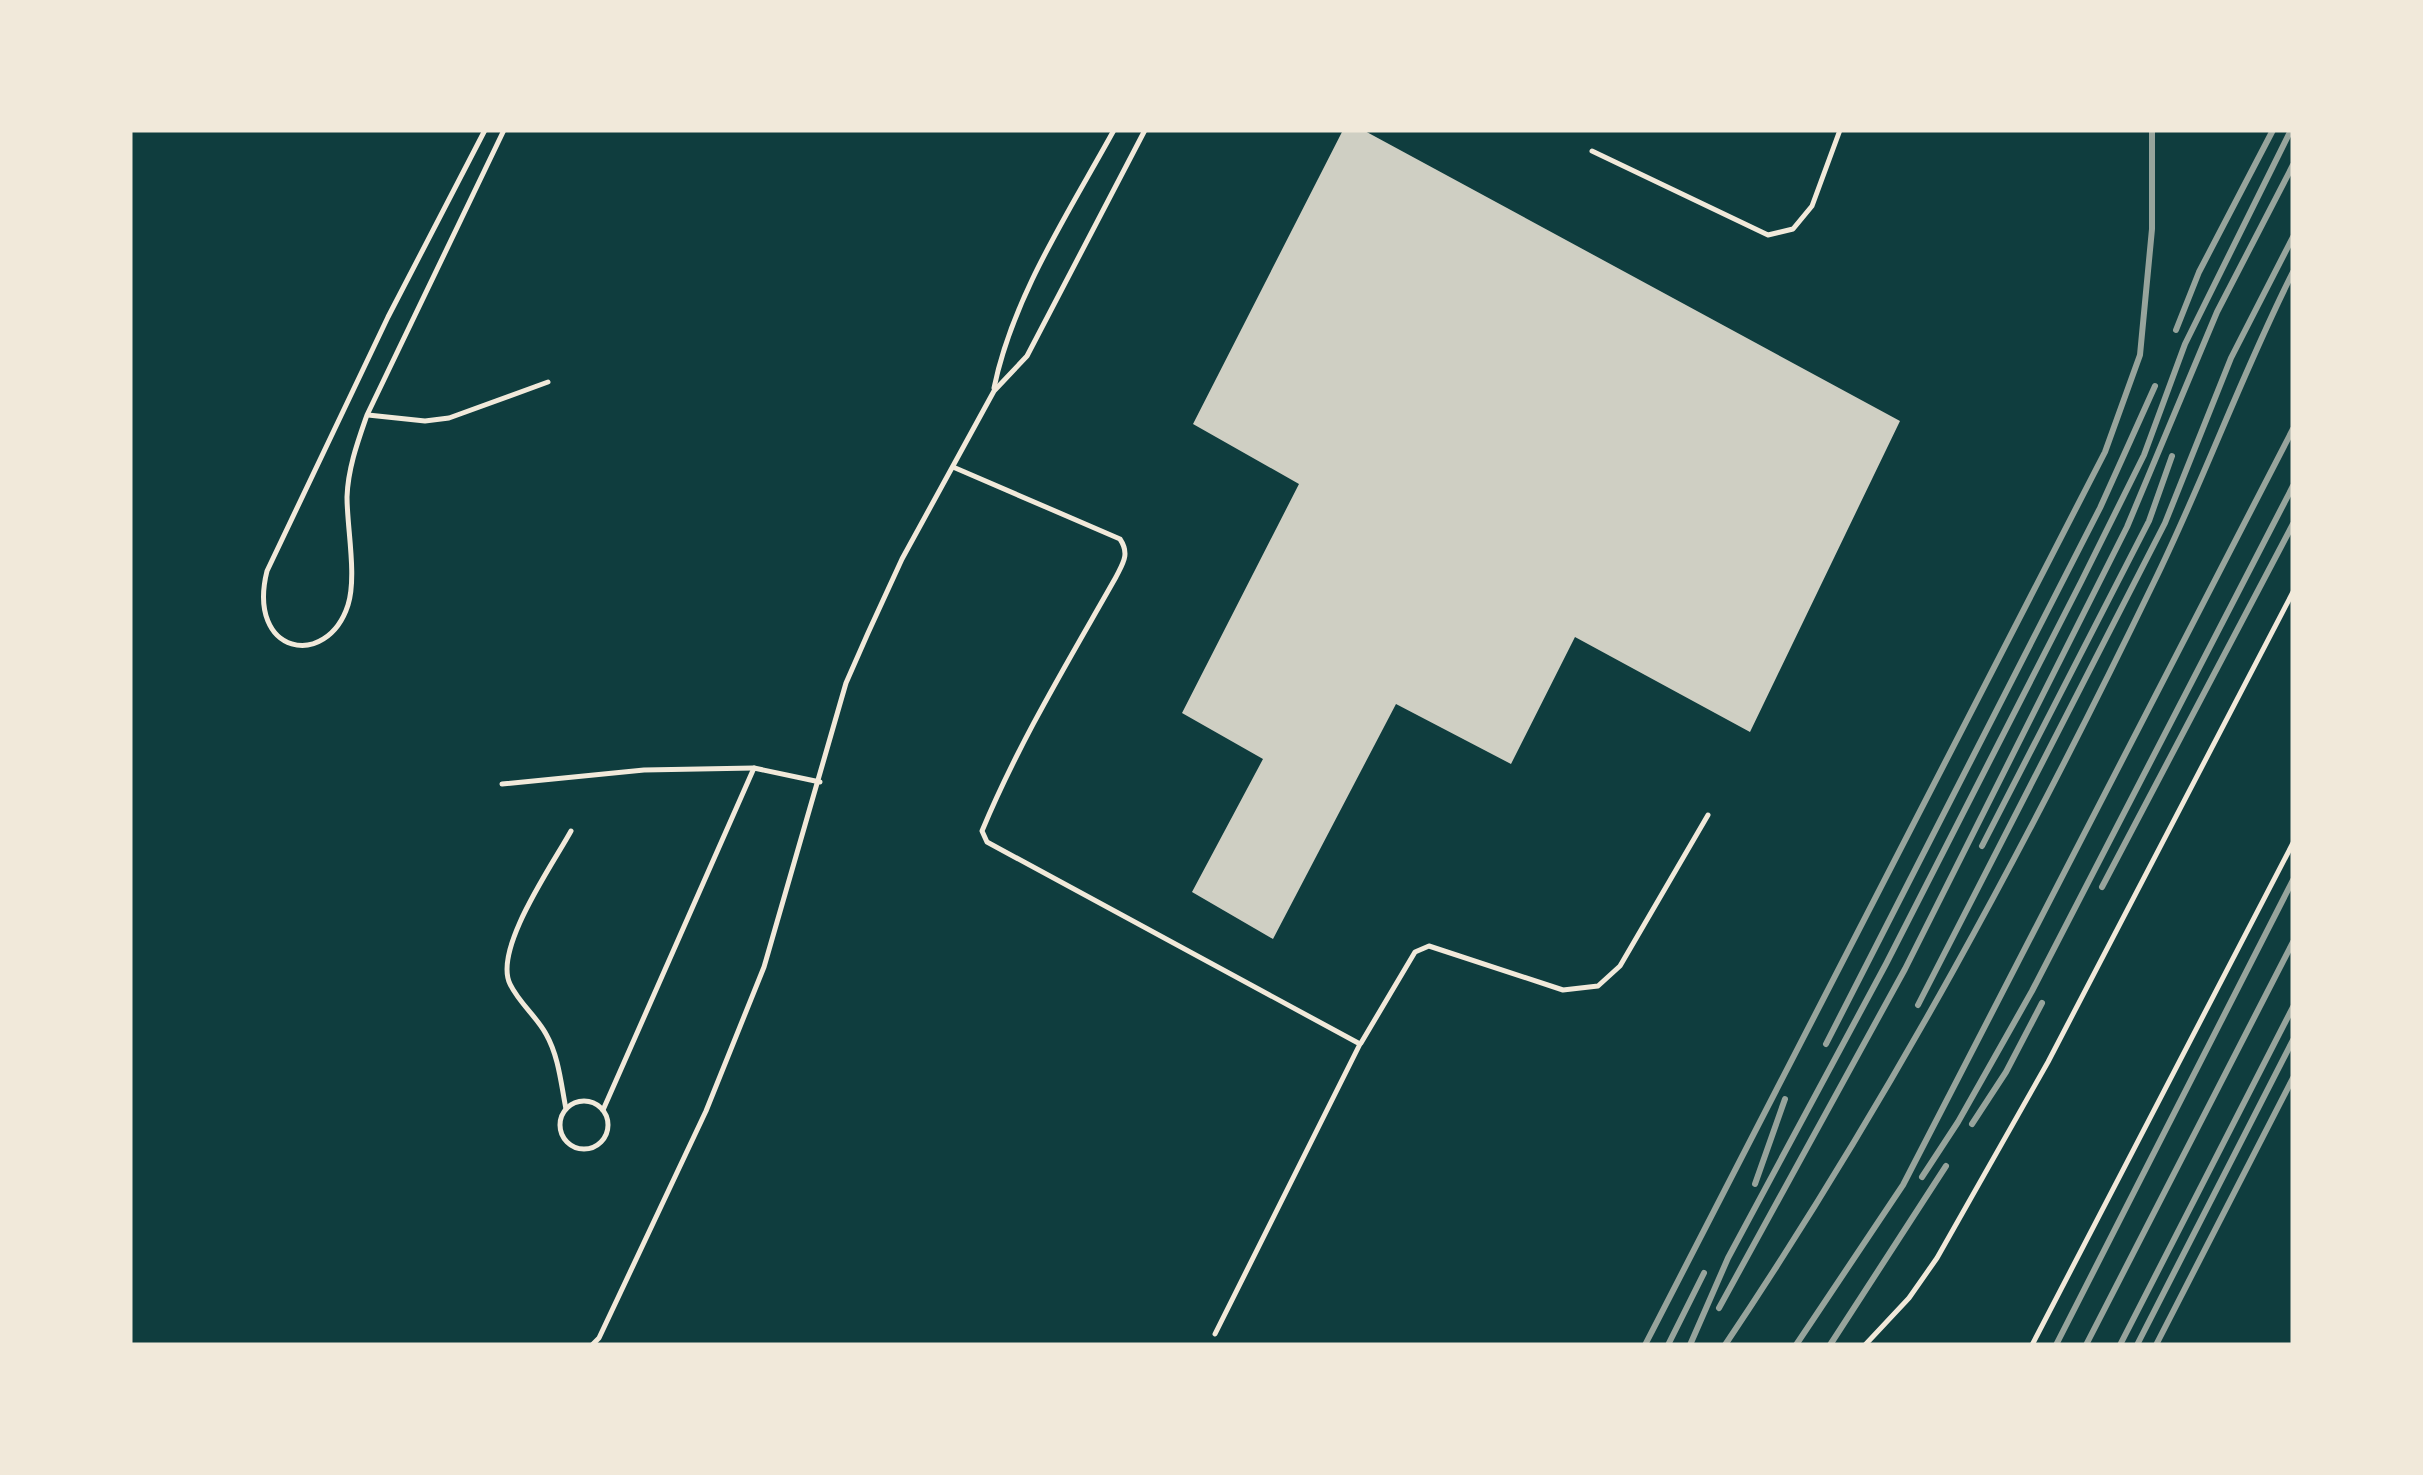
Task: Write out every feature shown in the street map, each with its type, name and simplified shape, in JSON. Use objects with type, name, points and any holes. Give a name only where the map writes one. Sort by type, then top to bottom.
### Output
[{"type":"lane","points":[[485,130],[388,317],[267,571],[261,595],[264,617],[275,635],[289,644],[305,646],[324,638],[348,608],[351,590],[347,493],[354,453],[367,414],[504,130]]},
{"type":"lane","points":[[994,391],[1003,346],[1031,284],[1114,130]]},
{"type":"lane","points":[[592,1345],[599,1338],[706,1111],[764,966],[846,682],[902,560],[994,391],[1026,356],[1145,130]]},
{"type":"lane","points":[[1592,151],[1768,235],[1793,228],[1812,206],[1840,130]]},
{"type":"lane","points":[[367,414],[426,421],[449,418],[548,382]]},
{"type":"lane","points":[[953,467],[1120,539],[1126,557],[992,808],[982,831],[987,842],[1360,1044]]},
{"type":"lane","points":[[1866,1345],[1909,1298],[1936,1258],[2048,1062],[2293,592]]},
{"type":"lane","points":[[502,784],[644,770],[754,768],[820,782]]},
{"type":"lane","points":[[571,831],[506,959],[509,982],[547,1035],[557,1063],[566,1108],[560,1124],[565,1140],[588,1148],[596,1146],[606,1134],[603,1110],[754,768]]},
{"type":"lane","points":[[1215,1334],[1360,1044],[1415,952],[1429,946],[1563,990],[1598,986],[1620,966],[1708,815]]},
{"type":"lane","points":[[2032,1345],[2293,843]]},
{"type":"lane","points":[[566,1108],[581,1101],[603,1110]]},
{"type":"building","points":[[1343,130],[1363,130],[1900,421],[1750,732],[1575,637],[1511,764],[1396,704],[1273,939],[1192,892],[1263,759],[1182,713],[1299,484],[1193,424]]},
{"type":"railway","points":[[1645,1345],[2105,452],[2140,355],[2152,229],[2152,130]]},
{"type":"railway","points":[[2176,330],[2199,272],[2273,130]]},
{"type":"railway","points":[[1690,1345],[1728,1258],[1886,964],[2144,455],[2185,344],[2291,130]]},
{"type":"railway","points":[[1719,1308],[1905,969],[2127,527],[2217,312],[2293,165]]},
{"type":"railway","points":[[1918,1005],[2165,523],[2231,358],[2293,237]]},
{"type":"railway","points":[[1725,1345],[1843,1160],[2005,875],[2154,582],[2293,272]]},
{"type":"railway","points":[[1826,1044],[2100,508],[2155,386]]},
{"type":"railway","points":[[1796,1345],[1903,1185],[2293,429]]},
{"type":"railway","points":[[1982,846],[2149,521],[2172,456]]},
{"type":"railway","points":[[1922,1177],[2032,991],[2293,486]]},
{"type":"railway","points":[[2102,887],[2293,524]]},
{"type":"railway","points":[[2056,1345],[2293,880]]},
{"type":"railway","points":[[2086,1345],[2293,942]]},
{"type":"railway","points":[[1972,1124],[2006,1072],[2042,1003]]},
{"type":"railway","points":[[2120,1345],[2293,1007]]},
{"type":"railway","points":[[2137,1345],[2293,1040]]},
{"type":"railway","points":[[2156,1345],[2293,1078]]},
{"type":"railway","points":[[1755,1184],[1785,1099]]},
{"type":"railway","points":[[1830,1345],[1946,1166]]},
{"type":"railway","points":[[1668,1345],[1704,1273]]}]
